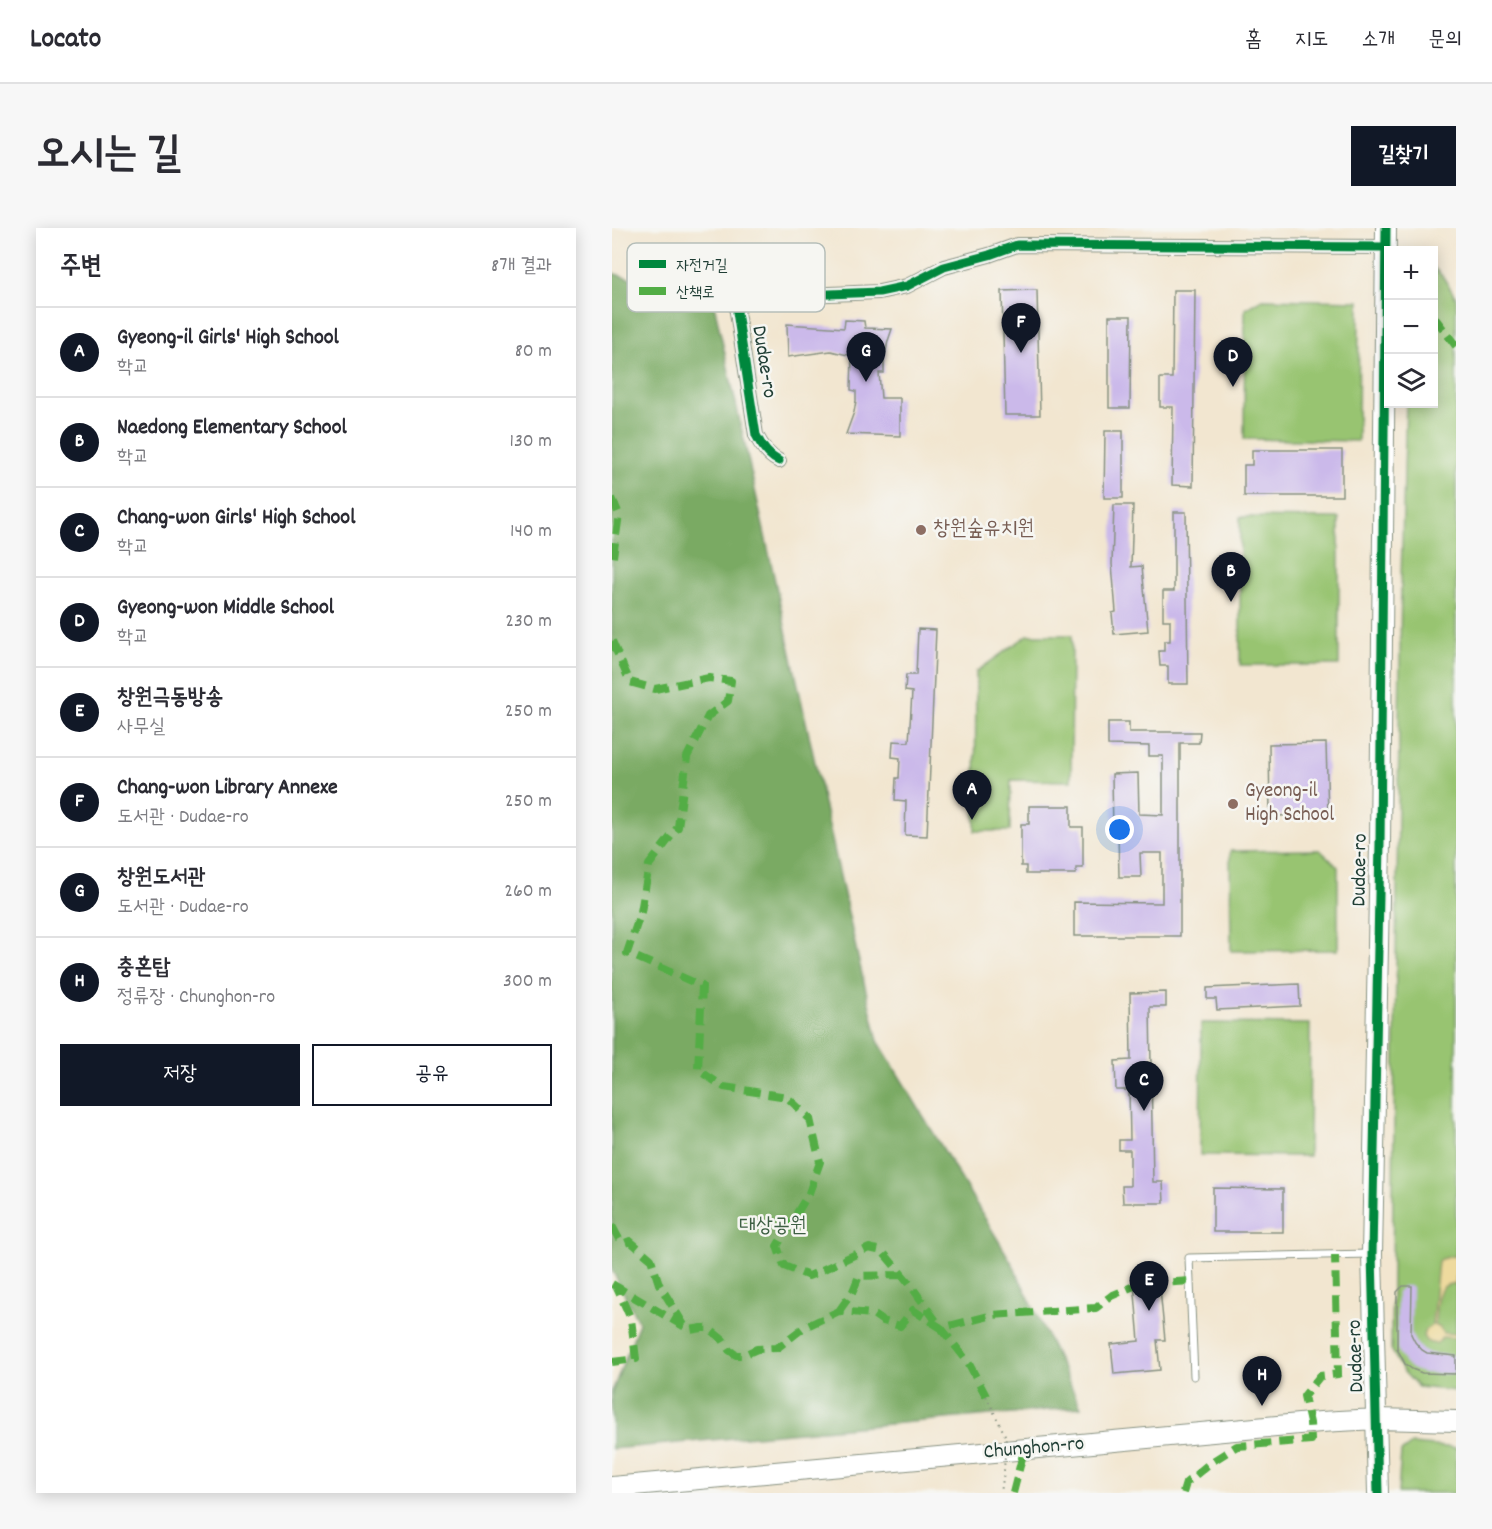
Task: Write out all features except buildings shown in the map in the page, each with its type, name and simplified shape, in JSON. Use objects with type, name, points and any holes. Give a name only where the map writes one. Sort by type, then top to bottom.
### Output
[{"type":"street","name":"Dudae-ro","points":[[825,294],[879,292],[907,286],[944,267],[1017,245],[1386,238],[1380,832],[1372,1254],[1378,1493]]},
{"type":"street","name":"Dudae-ro","points":[[736,312],[756,435],[761,446],[779,461]]},
{"type":"street","name":"Chunghon-ro","points":[[612,1487],[1321,1422],[1377,1419],[1456,1421]]},
{"type":"lane","points":[[1194,1376],[1189,1258],[1372,1254]]},
{"type":"path","points":[[986,1396],[1006,1437],[1001,1493]]},
{"type":"green space","points":[[1438,272],[1456,298],[1456,1391],[1418,1387],[1403,1371],[1391,1349],[1401,578],[1406,408],[1438,408]]},
{"type":"green space","name":"대상공원","points":[[612,273],[627,278],[627,312],[716,312],[878,1041],[1012,1263],[1081,1407],[612,1449],[612,1392],[639,1323],[612,1270]]},
{"type":"green space","points":[[1262,299],[1359,301],[1358,441],[1244,439],[1245,309]]},
{"type":"green space","points":[[1240,517],[1339,518],[1339,665],[1240,665]]},
{"type":"green space","points":[[1028,635],[1072,635],[1071,781],[1011,780],[1010,831],[975,831],[976,672]]},
{"type":"green space","points":[[1320,850],[1338,867],[1338,950],[1231,951],[1230,851]]},
{"type":"green space","points":[[1201,1023],[1310,1024],[1309,1156],[1200,1155]]},
{"type":"green space","points":[[1412,1444],[1456,1448],[1456,1493],[1398,1493],[1401,1452]]},
{"type":"sand","points":[[1456,1255],[1456,1284],[1449,1284],[1440,1292],[1436,1305],[1435,1325],[1443,1333],[1456,1334],[1456,1338],[1442,1337],[1436,1344],[1431,1343],[1423,1336],[1425,1330],[1432,1325],[1438,1261]]},
{"type":"marked path","points":[[1438,322],[1456,346]]},
{"type":"marked path","points":[[612,498],[619,514],[612,564]]},
{"type":"marked path","points":[[612,641],[630,682],[655,689],[709,678],[731,681],[728,701],[708,716],[687,757],[678,827],[649,865],[641,912],[627,953],[702,986],[698,1070],[724,1087],[787,1097],[810,1119],[820,1162],[809,1193],[777,1246],[784,1266],[809,1276],[869,1248],[882,1251],[968,1362],[986,1396]]},
{"type":"marked path","points":[[612,1226],[620,1241],[625,1243],[630,1241],[651,1259],[659,1284],[684,1325]]},
{"type":"marked path","points":[[1183,1493],[1186,1483],[1210,1463],[1237,1446],[1311,1440],[1304,1396],[1320,1376],[1338,1374],[1335,1255]]},
{"type":"marked path","points":[[839,1311],[853,1291],[859,1276],[902,1275]]},
{"type":"marked path","points":[[612,1284],[690,1330],[708,1328],[723,1340],[729,1350],[736,1355],[744,1355],[757,1349],[777,1348],[803,1328],[839,1311],[873,1314],[883,1321],[900,1326],[913,1310],[941,1328],[993,1315],[1096,1308],[1111,1296],[1136,1285],[1190,1281]]},
{"type":"marked path","points":[[612,1362],[636,1359],[631,1319],[617,1288]]},
{"type":"marked path","points":[[1013,1493],[1024,1450]]},
{"type":"cycle path","points":[[1378,1493],[1372,1254],[1380,843],[1386,228]]},
{"type":"cycle path","points":[[825,294],[879,292],[907,286],[944,267],[1017,245],[1384,247]]},
{"type":"cycle path","points":[[737,312],[756,435],[765,450],[779,461]]},
{"type":"place","name":"Chang-won Library Annexe","points":[[1021,353]]},
{"type":"place","name":"창원도서관","points":[[866,382]]},
{"type":"place","name":"Gyeong-won Middle School","points":[[1233,387]]},
{"type":"place","name":"창원숲유치원","points":[[921,530]]},
{"type":"place","name":"Naedong Elementary School","points":[[1231,602]]},
{"type":"place","name":"Gyeong-il High School","points":[[1233,804]]},
{"type":"place","name":"Gyeong-il Girls' High School","points":[[972,820]]},
{"type":"place","name":"Chang-won Girls' High School","points":[[1144,1111]]},
{"type":"place","name":"창원극동방송","points":[[1149,1311]]},
{"type":"place","name":"충혼탑","points":[[1262,1406]]}]
